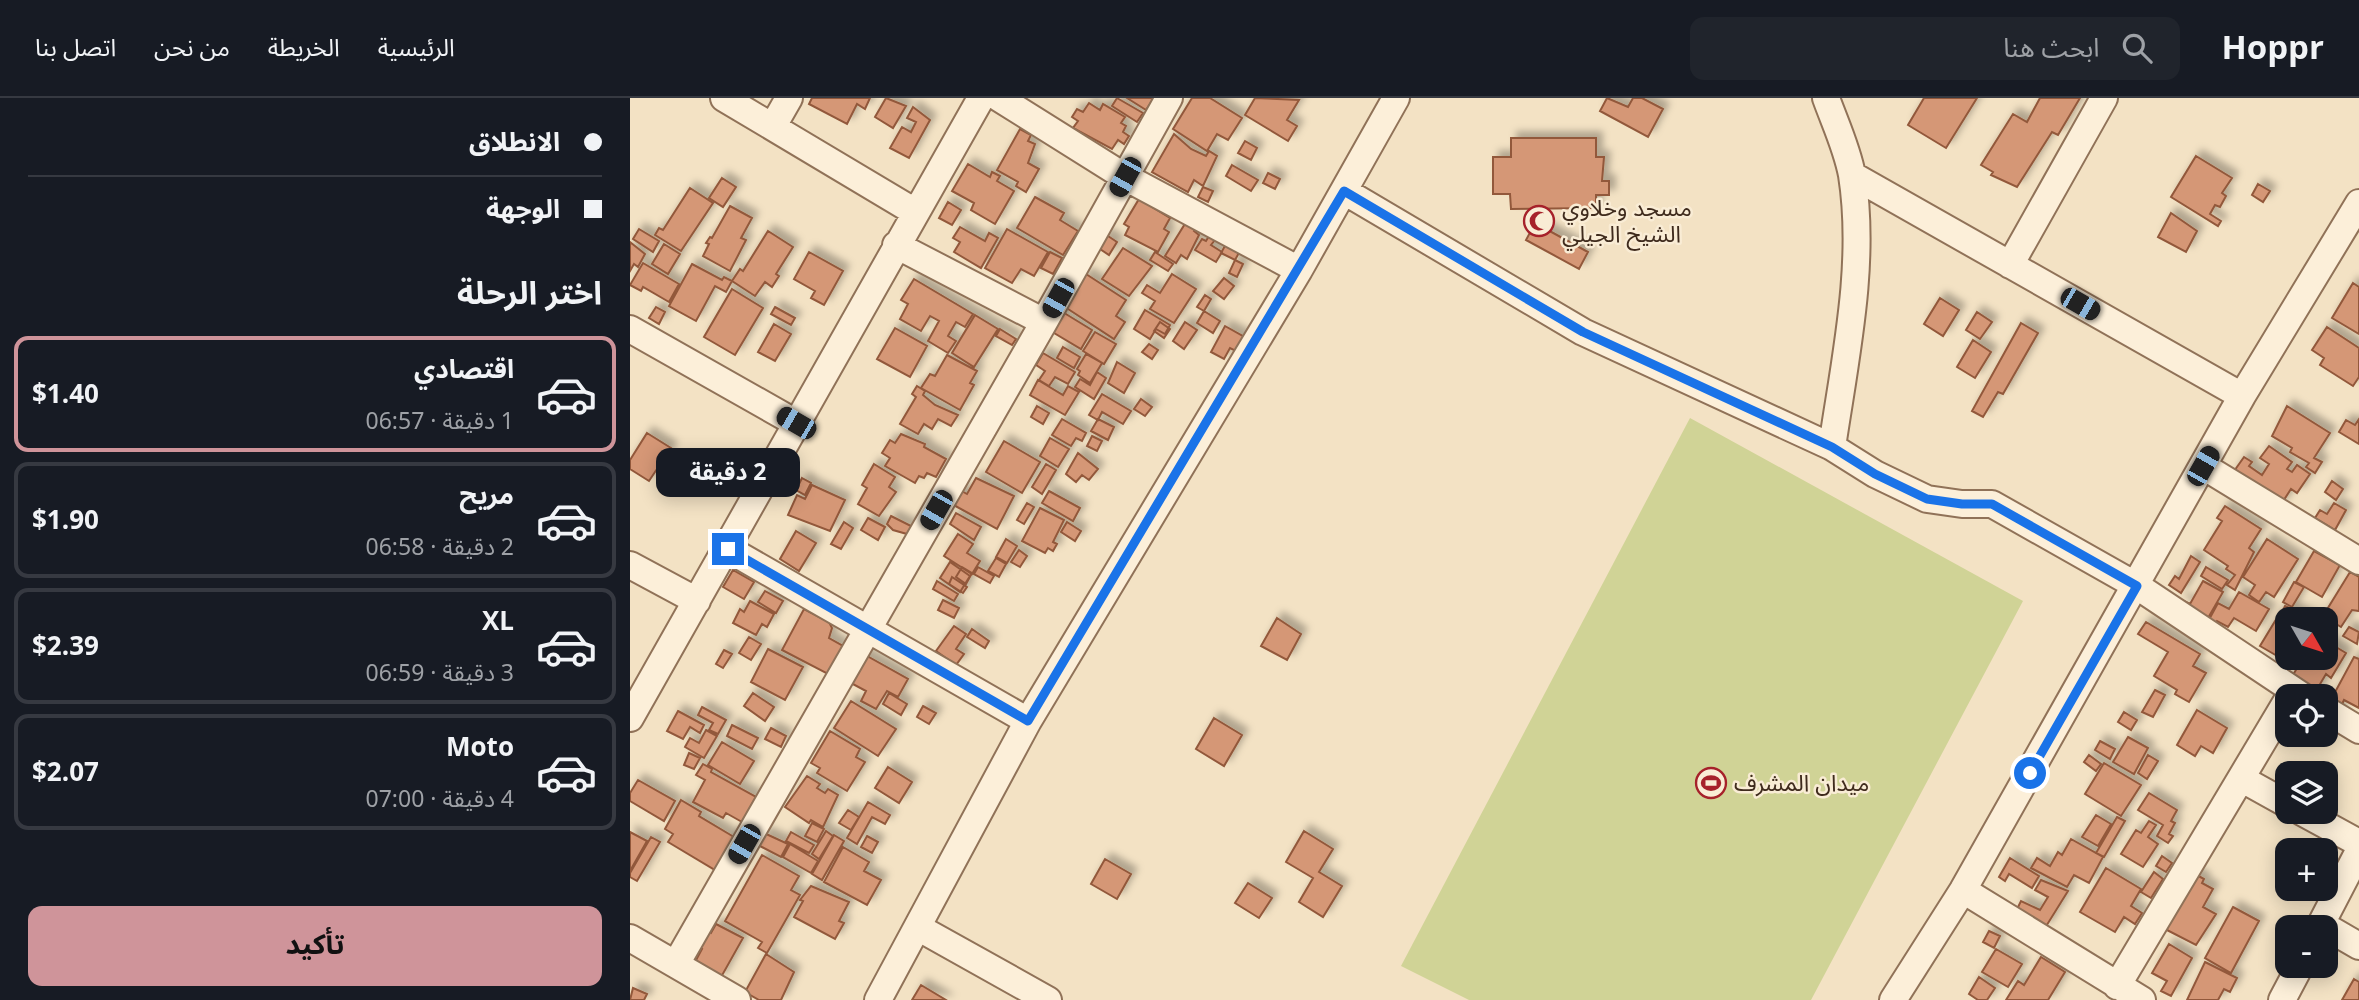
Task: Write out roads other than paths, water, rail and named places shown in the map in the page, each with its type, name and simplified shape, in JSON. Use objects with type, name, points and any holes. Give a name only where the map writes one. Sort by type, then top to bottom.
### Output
[{"type":"street","points":[[724,98],[915,212]]},
{"type":"street","points":[[773,127],[789,98]]},
{"type":"street","points":[[630,718],[981,98]]},
{"type":"street","points":[[999,98],[1125,177],[1299,270]]},
{"type":"street","points":[[676,964],[1044,322],[1169,98]]},
{"type":"street","points":[[878,1000],[1028,721],[1299,270],[1396,98]]},
{"type":"street","points":[[2010,265],[2104,98]]},
{"type":"street","points":[[1832,447],[1852,315],[1855,248],[1852,175],[1833,106]]},
{"type":"street","points":[[1852,175],[2242,396]]},
{"type":"street","points":[[1344,191],[1583,332],[1832,447],[1875,474],[1927,499],[1962,504],[1992,504],[2137,586],[2276,684]]},
{"type":"street","points":[[1893,1000],[1963,890],[2242,396],[2359,203]]},
{"type":"street","points":[[896,245],[1044,322]]},
{"type":"street","points":[[630,329],[796,423]]},
{"type":"street","points":[[2203,466],[2359,561]]},
{"type":"street","points":[[728,549],[1028,721]]},
{"type":"street","points":[[630,565],[697,601]]},
{"type":"street","points":[[2338,717],[2359,730]]},
{"type":"street","points":[[2117,986],[2275,725]]},
{"type":"street","points":[[2242,779],[2275,797]]},
{"type":"street","points":[[2324,824],[2359,843]]},
{"type":"street","points":[[2326,915],[2359,851]]},
{"type":"street","points":[[1963,890],[2142,1000]]},
{"type":"street","points":[[919,928],[1048,1000]]},
{"type":"street","points":[[2338,935],[2359,946]]},
{"type":"street","points":[[630,938],[737,1000]]},
{"type":"street","points":[[2282,1000],[2294,978]]},
{"type":"place","name":"مسجد وخلاوي الشيخ الجيلي","points":[[1539,221]]},
{"type":"place","name":"ميدان المشرف","points":[[1711,783]]}]
